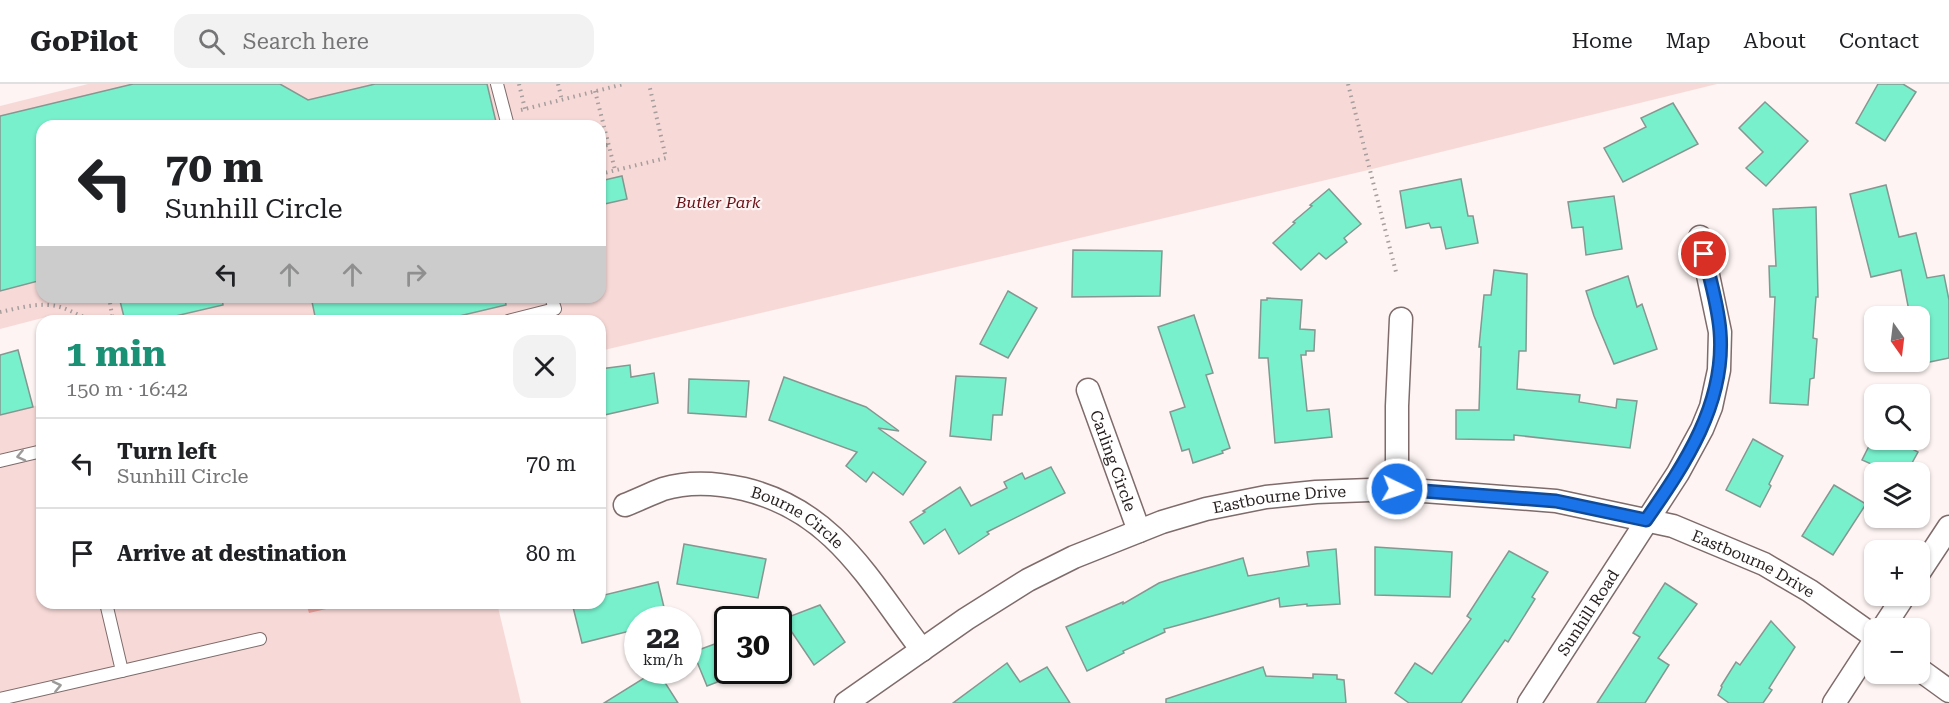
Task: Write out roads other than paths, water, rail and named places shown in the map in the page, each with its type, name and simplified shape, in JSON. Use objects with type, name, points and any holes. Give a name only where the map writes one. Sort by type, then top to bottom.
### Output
[{"type":"street","name":"Sunhill Road","points":[[1529,703],[1678,473],[1711,407],[1719,370],[1720,332],[1700,237]]},
{"type":"street","points":[[1397,489],[1397,406],[1401,319]]},
{"type":"street","name":"Carling Circle","points":[[1088,390],[1138,531]]},
{"type":"street","name":"Bourne Circle","points":[[625,505],[663,489],[699,483],[732,486],[768,494],[795,508],[820,525],[843,546],[864,570],[922,650]]},
{"type":"street","name":"Eastbourne Drive","points":[[846,703],[966,619],[1028,580],[1074,557],[1138,531],[1206,509],[1266,497],[1316,492],[1397,489],[1556,501],[1673,526],[1764,564],[1810,591],[1864,630]]},
{"type":"street","points":[[1930,556],[1949,527]]},
{"type":"street","points":[[1834,703],[1864,655]]},
{"type":"street","points":[[1930,678],[1949,692]]},
{"type":"lane","points":[[497,84],[506,120]]},
{"type":"lane","points":[[532,315],[555,309],[553,303]]},
{"type":"lane","points":[[0,461],[36,452]]},
{"type":"lane","points":[[107,609],[122,671]]},
{"type":"lane","points":[[0,699],[260,639]]},
{"type":"park label","name":"Butler Park","points":[[718,202]]}]
